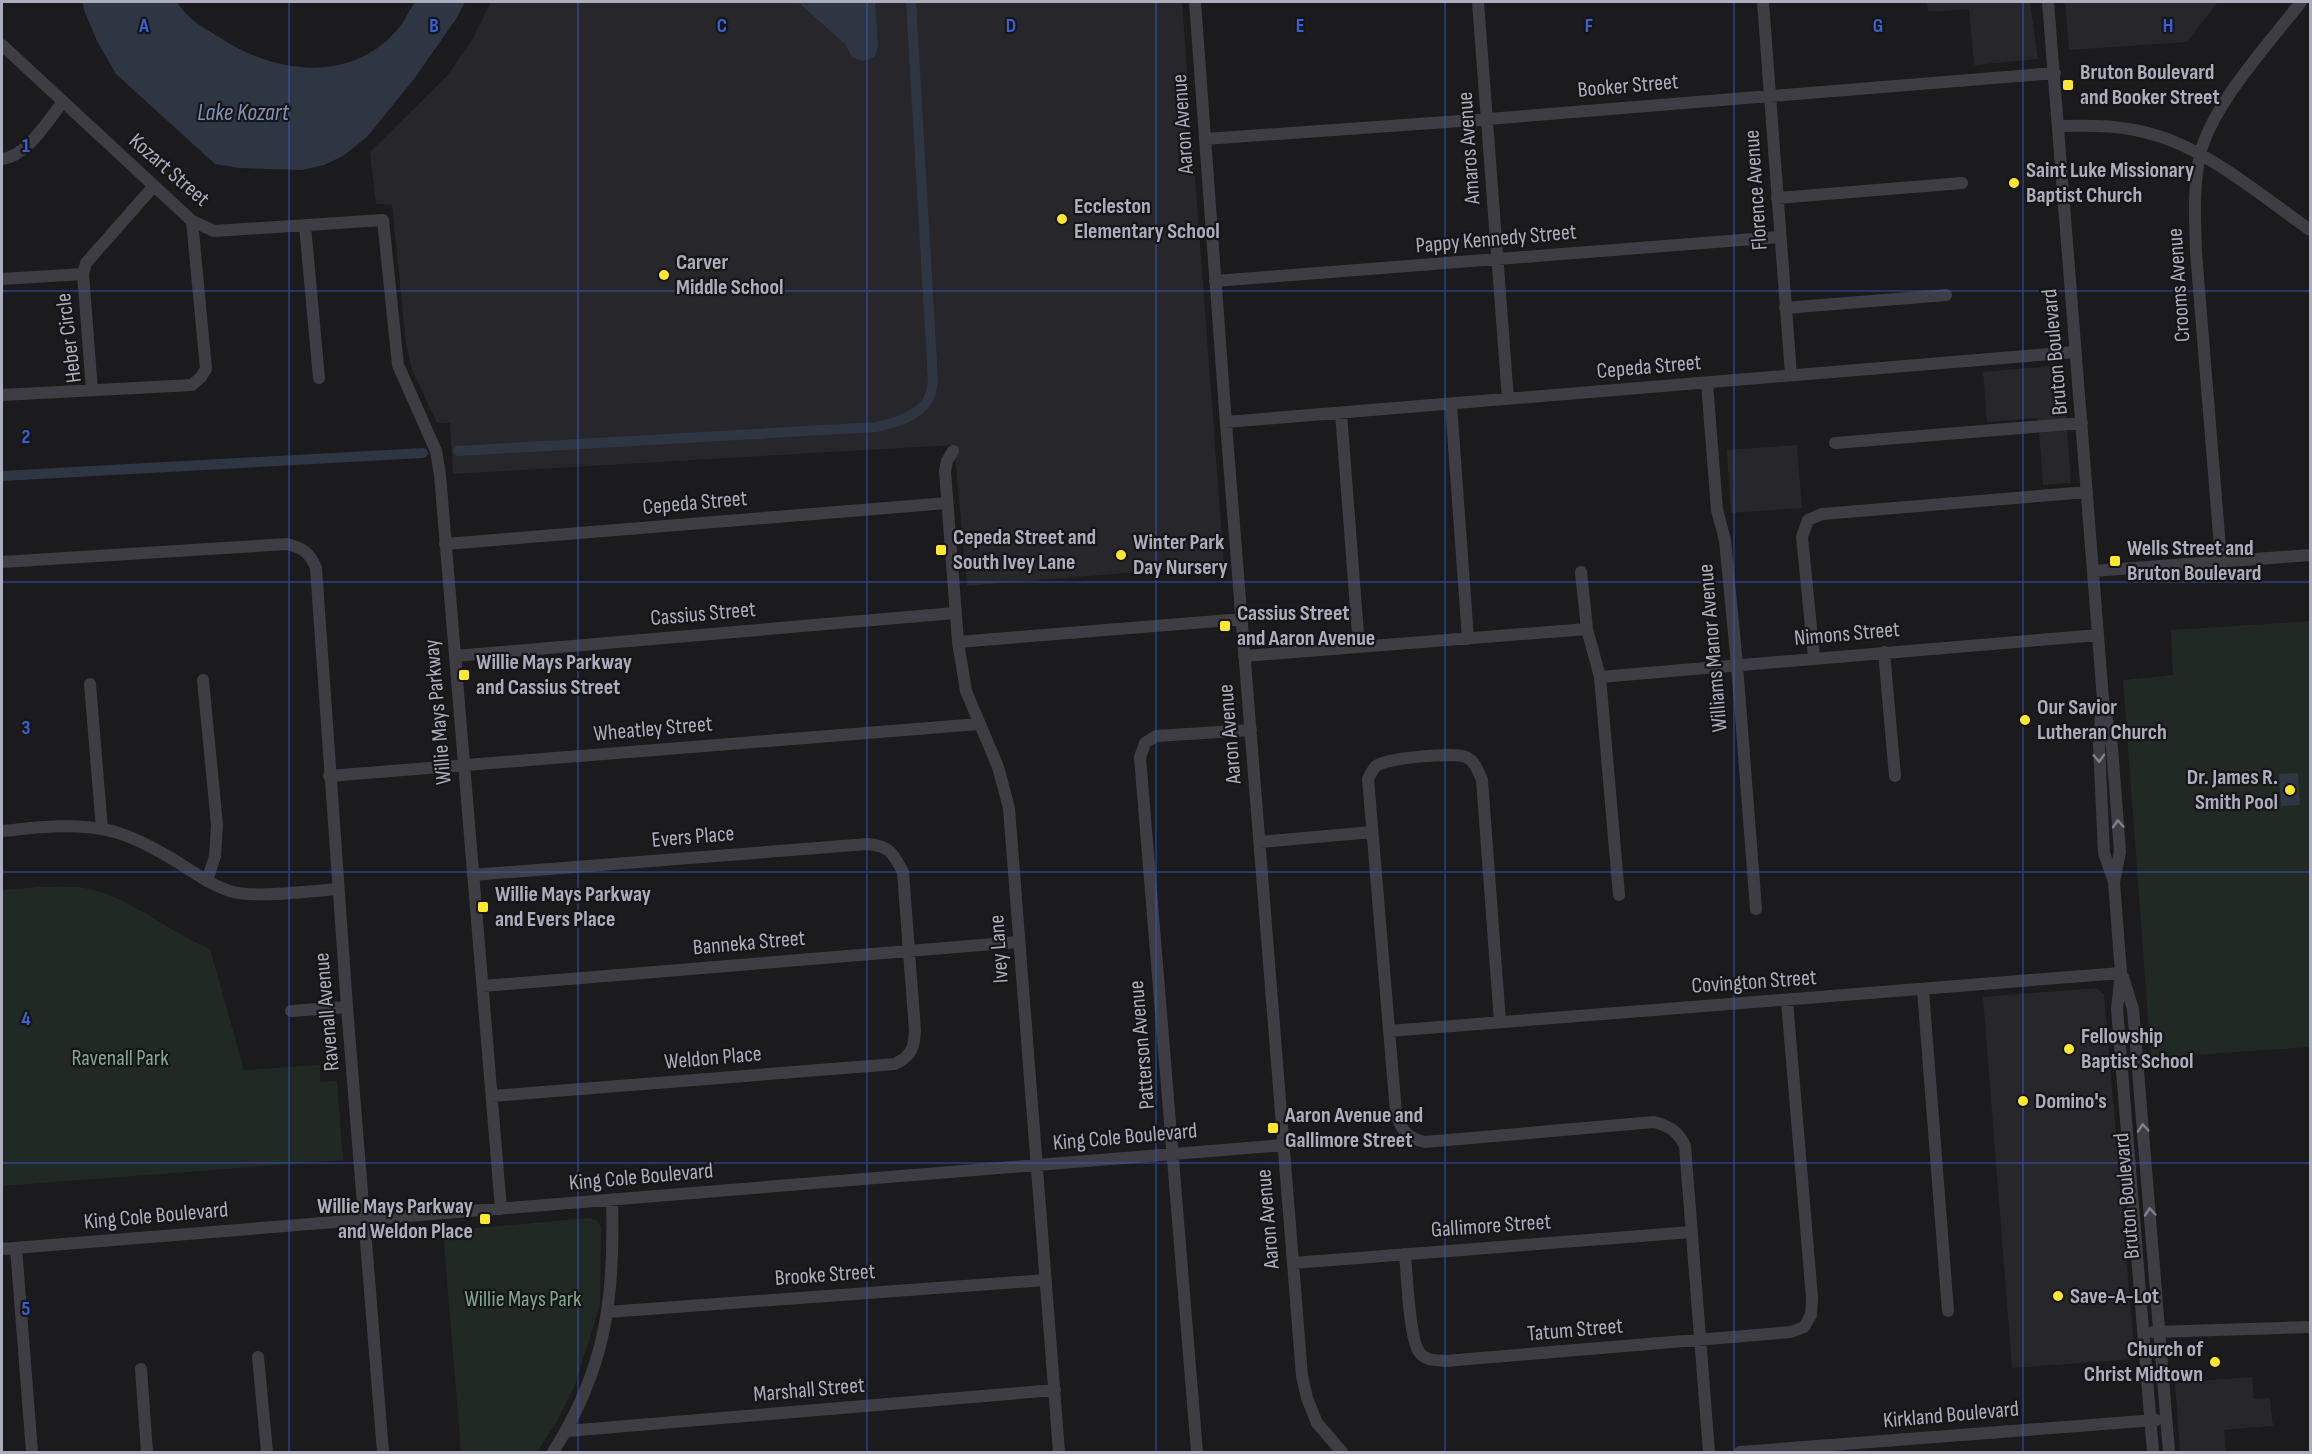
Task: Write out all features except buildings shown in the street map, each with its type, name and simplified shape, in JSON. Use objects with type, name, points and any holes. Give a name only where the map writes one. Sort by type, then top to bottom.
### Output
[{"type":"street","name":"Aaron Avenue","points":[[1195,2],[1244,656],[1302,1376],[1307,1398],[1317,1423],[1342,1452]]},
{"type":"street","name":"Amaros Avenue","points":[[1478,2],[1508,399]]},
{"type":"street","name":"Florence Avenue","points":[[1763,2],[1791,375]]},
{"type":"street","name":"Bruton Boulevard","points":[[2048,2],[2103,699],[2099,745],[2104,854],[2114,882],[2121,973],[2117,1009],[2152,1452]]},
{"type":"street","name":"Crooms Avenue","points":[[2221,560],[2196,252],[2195,204],[2200,154],[2217,115],[2237,84],[2301,2]]},
{"type":"street","name":"Kozart Street","points":[[2,45],[192,222],[214,231],[383,220]]},
{"type":"street","name":"Booker Street","points":[[1205,140],[2055,73]]},
{"type":"street","points":[[2,159],[11,158],[21,152],[62,103]]},
{"type":"street","points":[[2058,126],[2096,125],[2160,136],[2200,154],[2310,230]]},
{"type":"street","points":[[1777,198],[1962,183]]},
{"type":"street","name":"Heber Circle","points":[[153,187],[86,263],[83,274],[92,390],[192,385],[201,378],[206,369],[192,222]]},
{"type":"street","name":"Willie Mays Parkway","points":[[383,220],[398,365],[436,451],[501,1209]]},
{"type":"street","points":[[305,226],[319,378]]},
{"type":"street","name":"Pappy Kennedy Street","points":[[1215,281],[1780,237]]},
{"type":"street","points":[[2,279],[83,274]]},
{"type":"street","points":[[1785,308],[1946,295]]},
{"type":"street","name":"Cepeda Street","points":[[1226,422],[2075,352]]},
{"type":"street","name":"Williams Manor Avenue","points":[[1707,383],[1717,510],[1725,540],[1737,665],[1756,909]]},
{"type":"street","points":[[2,395],[92,390]]},
{"type":"street","points":[[1451,404],[1468,639]]},
{"type":"street","points":[[1341,413],[1359,647]]},
{"type":"street","points":[[1835,443],[2082,423]]},
{"type":"street","name":"Ivey Lane","points":[[953,451],[947,461],[945,471],[958,642],[966,691],[998,767],[1009,808],[1059,1452]]},
{"type":"street","points":[[1814,658],[1802,537],[1808,519],[1822,514],[2087,492]]},
{"type":"street","name":"Cepeda Street","points":[[445,544],[947,503]]},
{"type":"street","name":"Ravenall Avenue","points":[[2,562],[287,544],[302,548],[312,558],[316,568],[329,776],[383,1452]]},
{"type":"street","points":[[2093,571],[2310,555]]},
{"type":"street","points":[[1581,572],[1587,629],[1600,677],[1619,895]]},
{"type":"street","name":"Cassius Street","points":[[455,656],[955,614]]},
{"type":"street","points":[[958,642],[1242,619]]},
{"type":"street","points":[[1244,656],[1587,629]]},
{"type":"street","name":"Nimons Street","points":[[1600,677],[2098,635]]},
{"type":"street","points":[[1884,652],[1895,776]]},
{"type":"street","points":[[203,680],[217,825],[215,856],[207,881]]},
{"type":"street","points":[[90,684],[102,829]]},
{"type":"street","name":"Wheatley Street","points":[[329,776],[979,724]]},
{"type":"street","name":"Patterson Avenue","points":[[1197,1452],[1140,758],[1145,742],[1156,736],[1251,729]]},
{"type":"street","points":[[1500,1022],[1482,780],[1477,767],[1467,758],[1455,755],[1390,761],[1376,766],[1368,778],[1396,1113],[1400,1127],[1412,1139],[1425,1142],[1654,1122],[1667,1126],[1679,1134],[1685,1146],[1708,1452]]},
{"type":"street","points":[[2,831],[55,826],[102,829],[135,838],[207,881],[234,893],[265,894],[338,890]]},
{"type":"street","points":[[1260,842],[1372,832]]},
{"type":"street","name":"Evers Place","points":[[473,875],[868,844],[885,846],[893,854],[903,872],[909,951]]},
{"type":"street","name":"Banneka Street","points":[[483,986],[1019,942]]},
{"type":"street","name":"Weldon Place","points":[[492,1096],[895,1064],[908,1058],[914,1048],[915,1032],[909,951]]},
{"type":"street","name":"Bruton Boulevard","points":[[2121,973],[2133,1009],[2169,1452]]},
{"type":"street","name":"Covington Street","points":[[1389,1031],[2121,973]]},
{"type":"street","points":[[1923,990],[1948,1311]]},
{"type":"street","name":"Tatum Street","points":[[1405,1254],[1414,1337],[1419,1353],[1428,1359],[1445,1361],[1700,1341],[1791,1332],[1804,1327],[1810,1315],[1812,1298],[1787,1001]]},
{"type":"street","points":[[291,1011],[347,1007]]},
{"type":"street","points":[[2124,1102],[2140,1100]]},
{"type":"street","name":"King Cole Boulevard","points":[[2,1250],[1284,1145]]},
{"type":"street","points":[[2131,1188],[2148,1186]]},
{"type":"street","points":[[553,1452],[567,1431],[600,1351],[608,1312],[614,1248],[612,1200]]},
{"type":"street","name":"Gallimore Street","points":[[1293,1263],[1692,1232]]},
{"type":"street","points":[[16,1248],[32,1452]]},
{"type":"street","name":"Brooke Street","points":[[608,1312],[1046,1280]]},
{"type":"street","points":[[2143,1333],[2310,1327]]},
{"type":"street","points":[[258,1357],[267,1452]]},
{"type":"street","points":[[141,1369],[147,1452]]},
{"type":"street","name":"Marshall Street","points":[[567,1431],[1054,1390]]},
{"type":"street","name":"Kirkland Boulevard","points":[[1740,1452],[2166,1419]]},
{"type":"shaded area","name":"Carver Middle School","points":[[491,2],[1182,2],[1224,565],[967,586],[954,445],[453,474],[450,423],[437,423],[412,370],[406,344],[392,205],[376,204],[370,152],[447,76],[473,38]]},
{"type":"shaded area","points":[[1927,2],[2030,2],[2038,59],[1974,65],[1969,9],[1928,12]]},
{"type":"shaded area","points":[[2065,2],[2218,2],[2187,42],[2069,50]]},
{"type":"shaded area","points":[[2062,365],[2071,483],[2043,485],[2038,418],[1987,422],[1983,372]]},
{"type":"shaded area","points":[[1797,445],[1802,508],[1731,513],[1727,450]]},
{"type":"shaded area","points":[[2096,988],[2104,994],[2135,1359],[2012,1368],[1983,997]]},
{"type":"shaded area","points":[[2252,1377],[2254,1399],[2270,1398],[2273,1426],[2224,1430],[2226,1452],[2180,1452],[2175,1383]]},
{"type":"green space","points":[[2310,621],[2310,1047],[2151,1058],[2123,680],[2173,675],[2171,630]]},
{"type":"green space","name":"Ravenall Park","points":[[39,887],[96,890],[131,905],[210,949],[244,1070],[320,1065],[320,1082],[337,1081],[343,1160],[2,1186],[2,890]]},
{"type":"green space","name":"Willie Mays Park","points":[[588,1218],[597,1220],[601,1227],[600,1305],[575,1385],[556,1423],[537,1452],[461,1452],[443,1231]]},
{"type":"water","name":"Lake Kozart","points":[[83,2],[177,2],[197,23],[244,51],[291,66],[316,68],[339,65],[362,57],[383,44],[401,25],[415,2],[465,2],[456,19],[414,79],[367,137],[343,156],[324,165],[302,170],[239,168],[215,164],[116,74],[97,41]]},
{"type":"water","points":[[798,2],[875,2],[878,45],[875,57],[863,61],[852,57],[846,45]]},
{"type":"water","name":"Dr. James R. Smith Pool","points":[[2298,773],[2300,805],[2281,806],[2279,774]]},
{"type":"waterway","points":[[458,451],[876,427],[905,418],[918,411],[929,398],[933,381],[911,2]]},
{"type":"waterway","points":[[2,476],[423,453]]},
{"type":"place","name":"Bruton Boulevard and Booker Street","points":[[2068,85]]},
{"type":"place","name":"Saint Luke Missionary Baptist Church","points":[[2014,183]]},
{"type":"place","name":"Eccleston Elementary School","points":[[1062,219]]},
{"type":"place","name":"Carver Middle School","points":[[664,275]]},
{"type":"place","name":"Cepeda Street and South Ivey Lane","points":[[941,550]]},
{"type":"place","name":"Winter Park Day Nursery","points":[[1121,555]]},
{"type":"place","name":"Wells Street and Bruton Boulevard","points":[[2115,561]]},
{"type":"place","name":"Cassius Street and Aaron Avenue","points":[[1225,626]]},
{"type":"place","name":"Willie Mays Parkway and Cassius Street","points":[[464,675]]},
{"type":"place","name":"Our Savior Lutheran Church","points":[[2025,720]]},
{"type":"place","name":"Dr. James R. Smith Pool","points":[[2290,790]]},
{"type":"place","name":"Willie Mays Parkway and Evers Place","points":[[483,907]]},
{"type":"place","name":"Fellowship Baptist School","points":[[2069,1049]]},
{"type":"place","name":"Domino's","points":[[2023,1101]]},
{"type":"place","name":"Aaron Avenue and Gallimore Street","points":[[1273,1128]]},
{"type":"place","name":"Willie Mays Parkway and Weldon Place","points":[[485,1219]]},
{"type":"place","name":"Save-A-Lot","points":[[2058,1296]]},
{"type":"place","name":"Church of Christ Midtown","points":[[2215,1362]]}]
